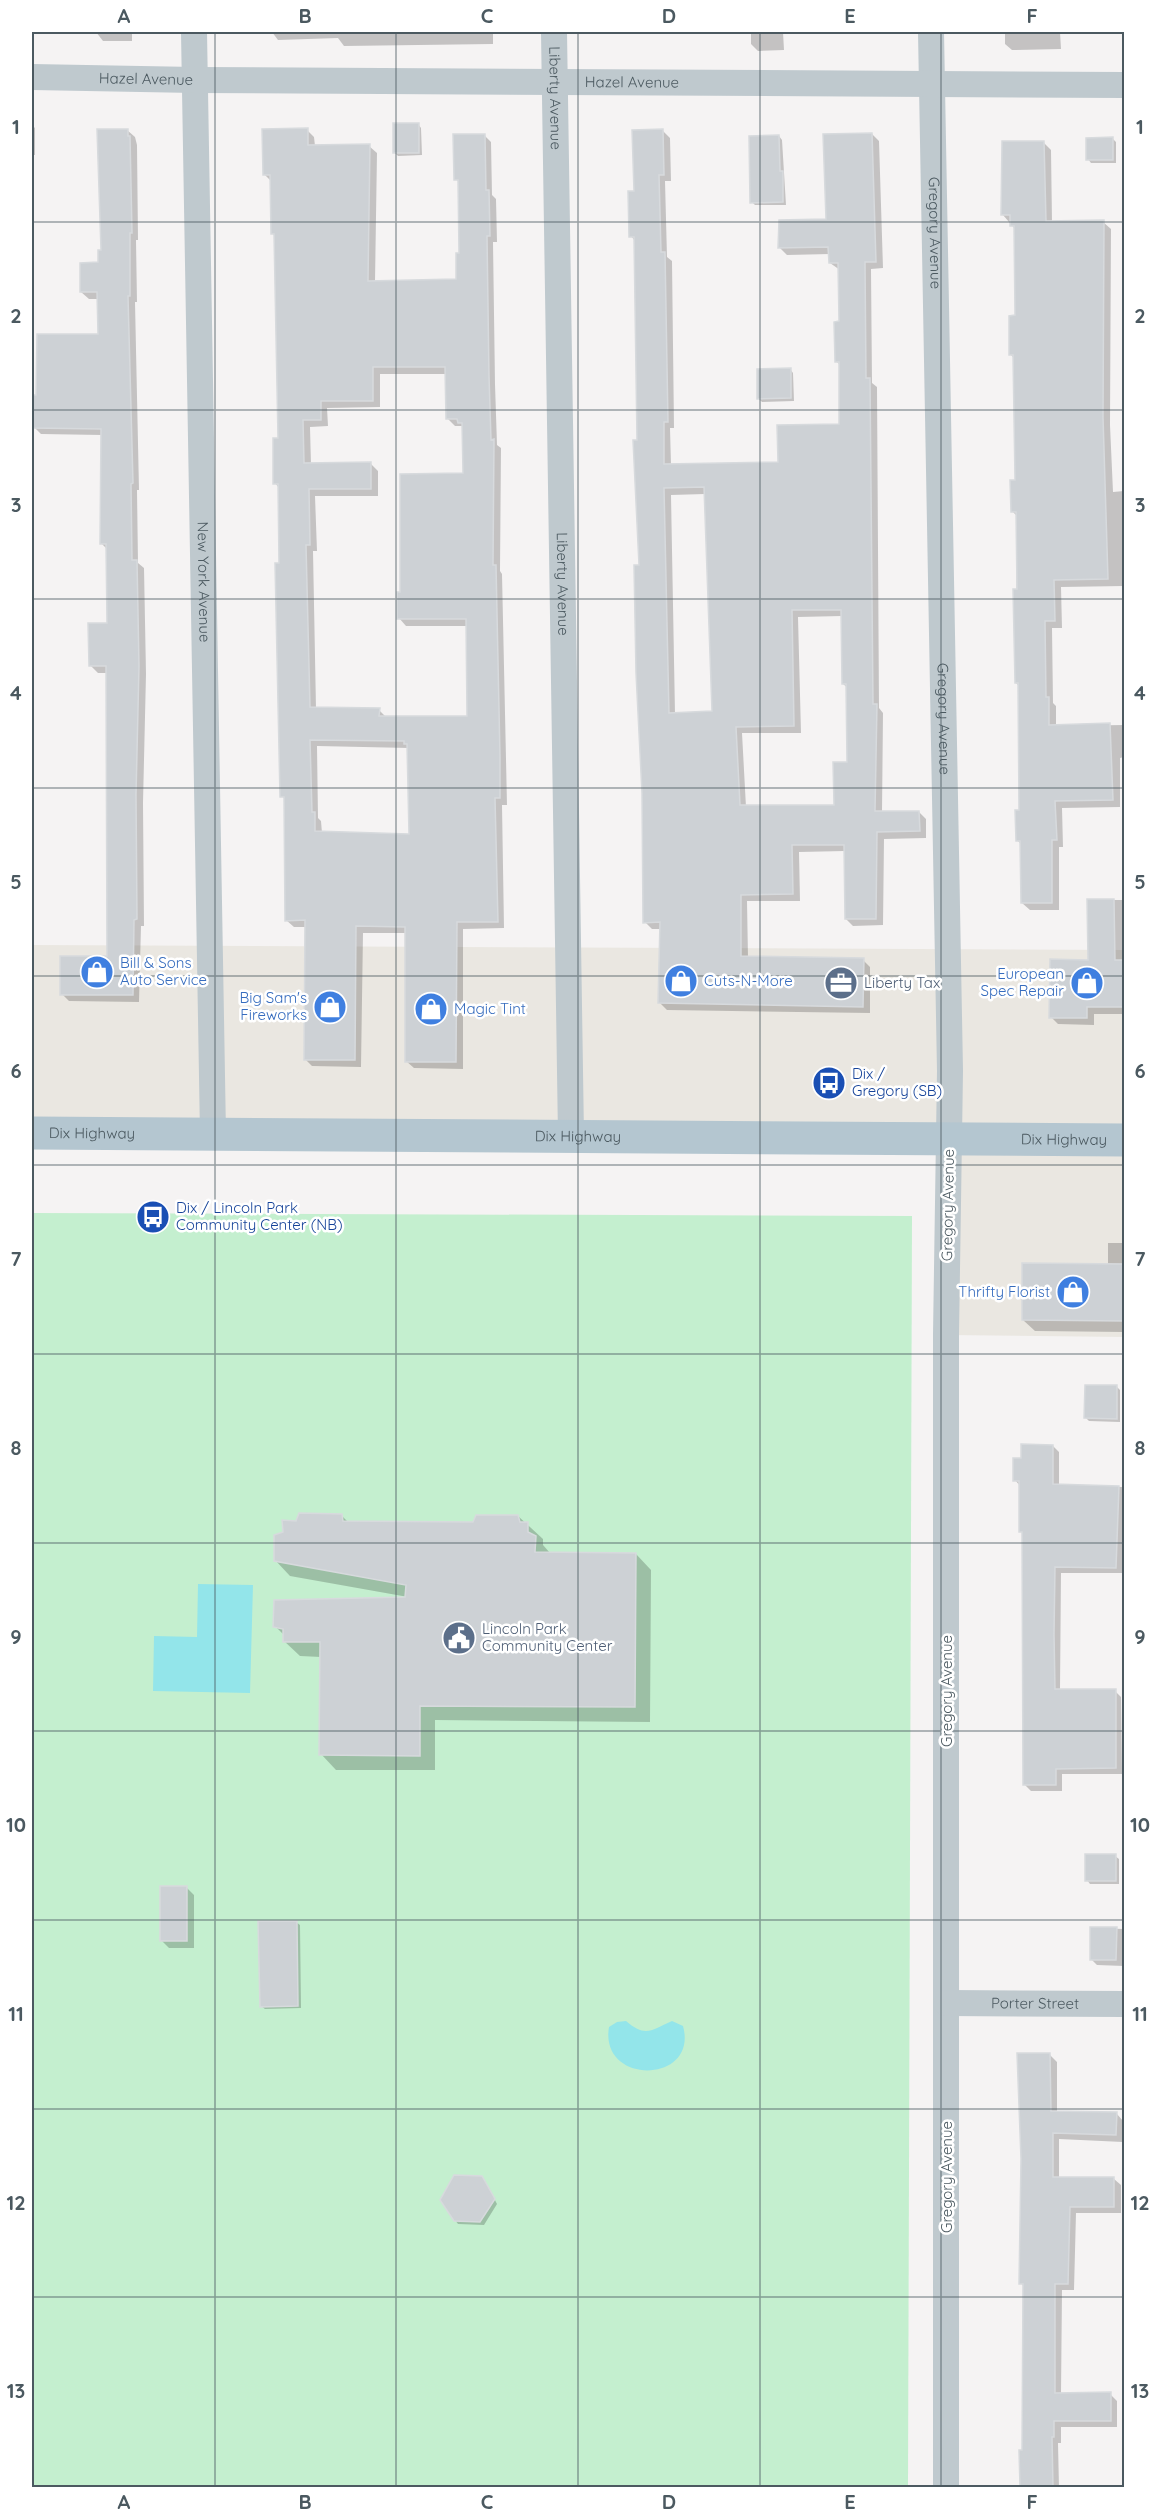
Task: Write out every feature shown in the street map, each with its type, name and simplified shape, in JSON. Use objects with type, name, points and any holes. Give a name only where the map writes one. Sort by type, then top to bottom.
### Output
[{"type":"main road","name":"Dix Highway","points":[[32,1133],[1125,1140]]},
{"type":"street","name":"New York Avenue","points":[[194,32],[213,1134]]},
{"type":"street","name":"Liberty Avenue","points":[[554,32],[571,1136]]},
{"type":"street","name":"Gregory Avenue","points":[[931,32],[948,960],[946,2487]]},
{"type":"street","name":"Hazel Avenue","points":[[32,76],[195,80],[1125,85]]},
{"type":"street","name":"Porter Street","points":[[947,2003],[1125,2004]]},
{"type":"shaded area","points":[[32,945],[1124,950],[1124,1337],[946,1335],[948,1140],[32,1133]]},
{"type":"green space","points":[[32,1213],[912,1216],[908,2487],[32,2488]]},
{"type":"water","points":[[198,1584],[253,1585],[250,1693],[153,1691],[154,1636],[197,1637]]},
{"type":"water","points":[[626,2021],[644,2031],[672,2021],[683,2026],[684,2045],[677,2059],[664,2067],[648,2070],[632,2068],[619,2060],[610,2046],[609,2027],[617,2022]]},
{"type":"building","points":[[393,123],[419,123],[419,153],[393,153]]},
{"type":"building","points":[[308,128],[308,145],[370,144],[368,281],[456,279],[456,253],[459,253],[458,180],[454,180],[453,134],[485,134],[486,190],[489,190],[490,236],[487,236],[489,376],[491,440],[494,439],[493,565],[496,565],[500,757],[500,798],[495,798],[498,922],[457,922],[456,1062],[405,1062],[405,927],[356,926],[355,1060],[304,1060],[305,920],[285,921],[284,797],[280,797],[275,563],[279,563],[278,484],[273,484],[273,438],[278,438],[274,234],[271,234],[270,175],[263,175],[262,129]],"holes":[[[373,367],[445,367],[446,419],[457,419],[458,423],[462,423],[463,473],[400,474],[400,592],[397,592],[397,619],[466,619],[467,716],[379,716],[380,708],[310,707],[306,545],[310,545],[309,489],[371,489],[371,462],[304,463],[303,420],[321,420],[321,401],[373,401]],[[310,740],[404,741],[404,744],[407,744],[409,834],[315,831],[315,812],[312,812]]]},
{"type":"building","points":[[97,129],[128,129],[128,136],[130,136],[132,233],[130,233],[130,296],[128,296],[133,483],[131,484],[132,560],[137,560],[139,666],[136,795],[137,919],[134,920],[133,995],[60,995],[60,956],[107,956],[106,666],[89,666],[88,623],[107,623],[106,544],[100,544],[101,429],[32,428],[33,395],[36,395],[37,334],[98,334],[97,292],[80,292],[80,263],[98,262],[98,250],[101,250]]},
{"type":"building","points":[[663,129],[664,175],[659,175],[661,252],[665,252],[668,422],[664,422],[664,464],[778,462],[777,425],[839,424],[839,362],[835,362],[834,322],[839,321],[838,263],[829,263],[828,247],[778,248],[779,220],[826,219],[823,134],[872,133],[876,262],[865,262],[866,378],[870,378],[873,704],[877,704],[875,811],[919,811],[920,831],[877,832],[876,919],[845,919],[844,845],[792,845],[793,894],[741,895],[741,956],[864,958],[863,1007],[658,1003],[660,922],[643,923],[642,793],[634,565],[639,565],[633,440],[637,440],[634,237],[629,237],[628,191],[634,191],[632,130]],"holes":[[[704,487],[712,711],[669,713],[664,488]],[[792,610],[841,610],[842,684],[846,684],[847,762],[833,762],[834,805],[740,805],[736,727],[794,726]]]},
{"type":"building","points":[[779,135],[780,171],[783,171],[783,202],[750,203],[749,136]]},
{"type":"building","points":[[1113,137],[1113,160],[1086,160],[1086,138]]},
{"type":"building","points":[[1002,141],[1044,141],[1046,221],[1104,220],[1103,417],[1108,579],[1054,580],[1055,621],[1045,621],[1046,697],[1049,697],[1049,725],[1110,723],[1113,800],[1055,801],[1057,840],[1052,840],[1052,903],[1021,903],[1020,841],[1016,841],[1015,810],[1019,810],[1018,683],[1015,683],[1013,589],[1017,589],[1016,512],[1011,512],[1010,480],[1015,480],[1013,355],[1009,355],[1009,316],[1015,315],[1014,226],[1010,226],[1010,215],[1001,215]]},
{"type":"building","points":[[791,368],[791,398],[757,399],[757,369]]},
{"type":"building","name":"European Spec Repair","points":[[1087,899],[1114,899],[1115,960],[1125,960],[1125,1007],[1087,1007],[1087,1018],[1049,1018],[1050,959],[1088,960]]},
{"type":"building","name":"Thrifty Florist","points":[[1022,1263],[1125,1264],[1125,1321],[1022,1320]]},
{"type":"building","points":[[1085,1385],[1117,1385],[1117,1419],[1084,1418]]},
{"type":"building","points":[[1021,1444],[1053,1445],[1053,1484],[1119,1486],[1116,1568],[1055,1567],[1054,1634],[1055,1689],[1116,1689],[1116,1768],[1056,1769],[1056,1785],[1023,1785],[1022,1532],[1019,1532],[1019,1481],[1013,1481],[1013,1458],[1021,1458]]},
{"type":"building","name":"Lincoln Park Community Center","points":[[299,1513],[342,1514],[343,1521],[473,1522],[476,1515],[518,1515],[520,1522],[528,1522],[528,1532],[536,1536],[535,1552],[636,1553],[635,1707],[420,1706],[420,1756],[319,1755],[320,1642],[283,1642],[283,1629],[273,1627],[274,1600],[405,1597],[406,1585],[274,1561],[274,1535],[283,1532],[282,1520],[296,1521]]},
{"type":"building","points":[[1085,1854],[1116,1854],[1116,1881],[1085,1881]]},
{"type":"building","points":[[160,1886],[187,1886],[187,1941],[160,1941]]},
{"type":"building","points":[[258,1921],[297,1921],[298,2006],[260,2007]]},
{"type":"building","points":[[1090,1927],[1117,1927],[1116,1960],[1090,1960]]},
{"type":"building","points":[[1017,2053],[1050,2053],[1051,2111],[1117,2112],[1116,2135],[1053,2133],[1053,2177],[1114,2177],[1114,2207],[1070,2207],[1068,2284],[1055,2284],[1055,2393],[1111,2392],[1111,2421],[1054,2421],[1053,2487],[1020,2487],[1023,2284],[1019,2284],[1021,2159]]},
{"type":"building","points":[[454,2175],[482,2176],[495,2199],[480,2222],[454,2221],[440,2200]]},
{"type":"place","name":"Bill & Sons Auto Service","points":[[97,972]]},
{"type":"place","name":"Cuts-N-More","points":[[681,981]]},
{"type":"place","name":"Liberty Tax","points":[[841,983]]},
{"type":"place","name":"European Spec Repair","points":[[1087,983]]},
{"type":"place","name":"Big Sam's Fireworks","points":[[330,1007]]},
{"type":"place","name":"Magic Tint","points":[[431,1009]]},
{"type":"place","name":"Dix / Gregory (SB)","points":[[829,1083]]},
{"type":"place","name":"Dix / Lincoln Park Community Center (NB)","points":[[153,1217]]},
{"type":"place","name":"Thrifty Florist","points":[[1073,1292]]},
{"type":"place","name":"Lincoln Park Community Center","points":[[459,1638]]}]
